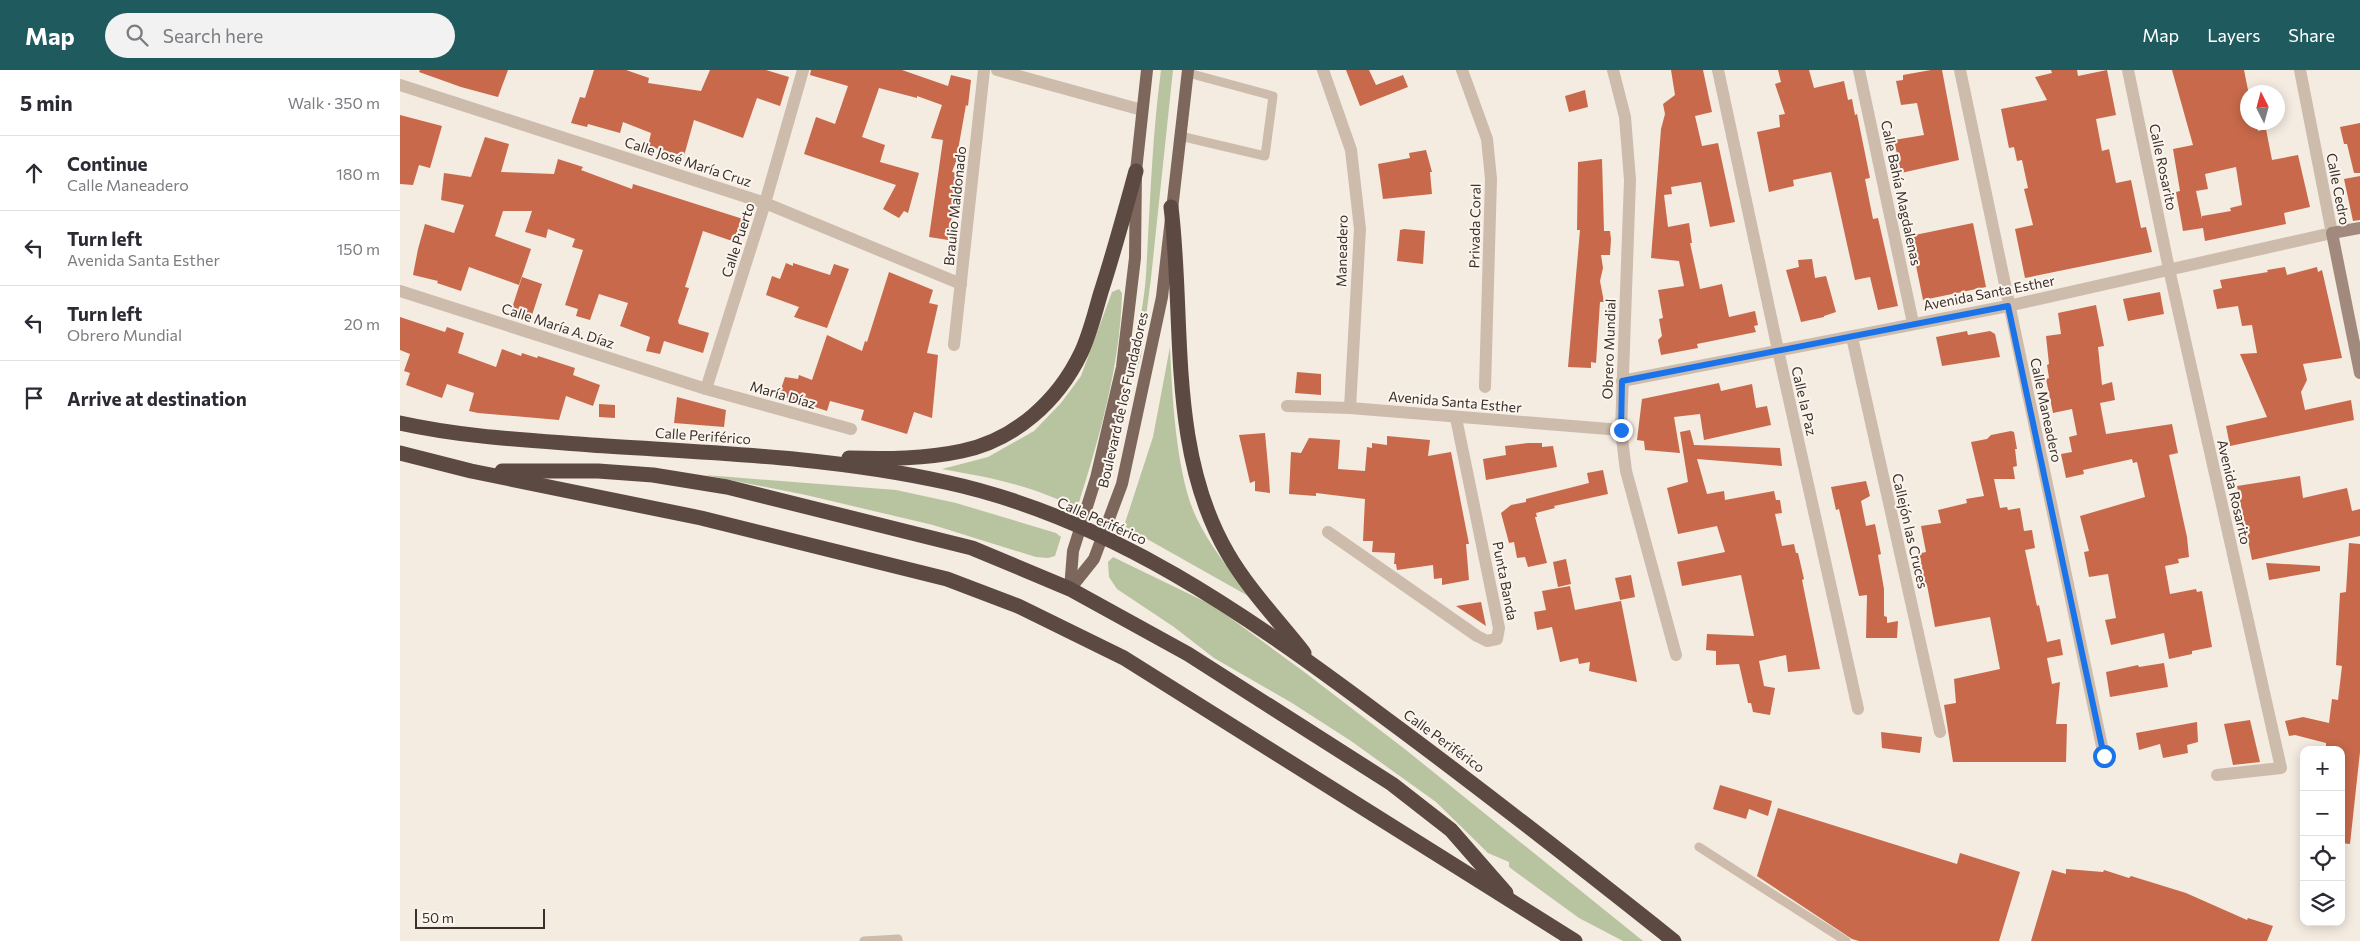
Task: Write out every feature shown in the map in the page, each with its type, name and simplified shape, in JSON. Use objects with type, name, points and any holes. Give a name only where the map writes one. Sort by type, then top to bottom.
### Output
[{"type":"highway","points":[[792,458],[930,457],[964,451],[1020,427],[1065,382],[1082,352],[1112,258],[1136,171]]},
{"type":"highway","points":[[1171,206],[1175,239],[1182,388],[1189,443],[1195,470],[1212,523],[1229,555],[1313,664]]},
{"type":"highway","name":"Calle Periférico","points":[[400,423],[471,436],[792,458],[945,482],[997,495],[1064,520],[1114,542],[1210,594],[1313,664],[1497,800],[1674,941]]},
{"type":"highway","points":[[400,453],[471,471],[711,520],[947,579],[1018,606],[1124,658],[1570,938]]},
{"type":"highway","points":[[471,471],[598,471],[652,475],[728,487],[972,548],[1070,589],[1188,654],[1392,784],[1451,830],[1516,905]]},
{"type":"main road","name":"Boulevard de los Fundadores","points":[[1070,589],[1073,551],[1096,478],[1122,366],[1135,258],[1136,171],[1147,70]]},
{"type":"main road","name":"Boulevard de los Fundadores","points":[[1070,589],[1094,559],[1122,484],[1162,297],[1171,206],[1188,72]]},
{"type":"street","name":"Calle Puerto","points":[[706,389],[765,203],[803,70]]},
{"type":"street","name":"Braulio Maldonado","points":[[954,345],[984,70]]},
{"type":"street","points":[[997,70],[1142,110]]},
{"type":"street","name":"Maneadero","points":[[1323,70],[1352,150],[1360,229],[1350,408]]},
{"type":"street","name":"Privada Coral","points":[[1462,70],[1487,139],[1491,179],[1485,387]]},
{"type":"street","name":"Obrero Mundial","points":[[1612,70],[1625,116],[1630,180],[1621,430],[1626,471],[1676,655]]},
{"type":"street","name":"Calle la Paz","points":[[1718,70],[1858,709]]},
{"type":"street","name":"Calle Bahía Magdalenas","points":[[1859,70],[1913,323]]},
{"type":"street","name":"Calle Maneadero","points":[[1960,70],[2008,306],[2104,756]]},
{"type":"street","name":"Calle Rosarito","points":[[2128,70],[2169,269]]},
{"type":"street","name":"Calle Cedro","points":[[2300,70],[2360,373]]},
{"type":"street","name":"Calle José María Cruz","points":[[400,85],[765,203],[961,284]]},
{"type":"street","name":"Avenida Santa Esther","points":[[1622,381],[2008,306],[2360,228]]},
{"type":"street","name":"Avenida Rosarito","points":[[2169,269],[2281,768],[2218,775]]},
{"type":"street","name":"Calle María A. Díaz","points":[[400,291],[706,389]]},
{"type":"street","name":"Callejón las Cruces","points":[[1852,337],[1940,732]]},
{"type":"street","name":"María Díaz","points":[[706,389],[851,430]]},
{"type":"street","name":"Avenida Santa Esther","points":[[1287,406],[1350,408],[1621,430]]},
{"type":"street","name":"Punta Banda","points":[[1328,532],[1477,636],[1487,641],[1497,639],[1500,628],[1456,418]]},
{"type":"lane","points":[[1180,136],[1266,156],[1273,96],[1188,72]]},
{"type":"lane","points":[[1699,847],[1846,941]]},
{"type":"lane","points":[[864,941],[898,939],[898,941]]},
{"type":"green space","points":[[1161,70],[1173,70],[1151,278],[1141,356],[1136,373],[1136,348],[1145,287],[1153,147]]},
{"type":"green space","points":[[1119,289],[1122,293],[1113,375],[1093,456],[1077,509],[1029,488],[942,469],[988,457],[1034,431],[1061,403],[1081,376],[1112,292]]},
{"type":"green space","points":[[1170,347],[1176,434],[1189,499],[1196,517],[1208,538],[1250,597],[1124,526],[1153,437]]},
{"type":"green space","points":[[705,475],[896,490],[956,503],[1056,533],[1061,537],[1055,556],[1048,558],[1036,557],[933,525],[806,495]]},
{"type":"green space","points":[[1113,557],[1214,606],[1406,750],[1643,941],[1623,941],[1579,918],[1509,867],[1509,862],[1488,853],[1436,802],[1351,741],[1292,703],[1214,658],[1174,627],[1117,589],[1109,577],[1108,562]]},
{"type":"building","points":[[420,70],[508,70],[498,97],[461,87],[419,72]]},
{"type":"building","points":[[594,70],[626,70],[649,78],[648,83],[701,91],[710,70],[766,70],[789,77],[780,106],[757,98],[743,138],[694,120],[684,156],[648,146],[651,133],[623,122],[620,133],[588,124],[587,127],[571,123],[580,97],[585,98]]},
{"type":"building","points":[[811,70],[902,70],[948,86],[951,75],[971,80],[968,106],[966,105],[958,150],[960,151],[952,172],[959,173],[948,240],[929,237],[943,140],[931,138],[942,105],[917,96],[917,98],[879,88],[862,137],[885,145],[880,162],[919,173],[908,213],[904,211],[899,218],[883,209],[896,185],[804,154],[816,117],[835,124],[848,86],[810,75]]},
{"type":"building","points":[[1346,70],[1369,70],[1376,85],[1403,75],[1408,87],[1360,106]]},
{"type":"building","points":[[1671,70],[1703,70],[1712,112],[1695,116],[1702,146],[1718,143],[1735,222],[1710,227],[1701,182],[1671,187],[1672,194],[1664,195],[1668,227],[1689,223],[1692,243],[1690,243],[1700,289],[1722,284],[1729,317],[1755,311],[1758,325],[1754,326],[1756,332],[1697,344],[1698,348],[1661,355],[1658,340],[1662,336],[1659,319],[1663,318],[1658,290],[1684,286],[1679,261],[1651,258],[1661,129],[1665,114],[1663,104],[1675,95]]},
{"type":"building","points":[[1778,70],[1809,70],[1814,88],[1844,81],[1848,100],[1852,99],[1855,115],[1857,114],[1870,178],[1865,179],[1873,219],[1878,218],[1898,306],[1878,310],[1870,277],[1855,280],[1831,172],[1793,180],[1794,186],[1769,192],[1757,132],[1780,127],[1779,115],[1785,114],[1775,84],[1781,82]]},
{"type":"building","points":[[1942,70],[1959,160],[1901,173],[1894,140],[1924,135],[1917,103],[1901,105],[1896,81],[1903,80],[1903,75]]},
{"type":"building","points":[[2051,70],[2077,70],[2078,76],[2107,70],[2116,115],[2096,119],[2102,151],[2109,149],[2116,183],[2131,180],[2141,228],[2146,227],[2152,252],[2025,278],[2015,229],[2033,225],[2024,189],[2028,188],[2022,160],[2017,161],[2014,147],[2009,148],[2001,109],[2047,100],[2035,77],[2052,73]]},
{"type":"building","points":[[2172,70],[2244,70],[2247,85],[2240,85],[2240,130],[2266,130],[2272,160],[2298,155],[2310,207],[2284,213],[2286,224],[2205,241],[2203,228],[2183,231],[2176,192],[2180,191],[2173,149],[2193,145]],"holes":[[[2236,167],[2242,205],[2230,208],[2231,211],[2202,216],[2202,219],[2196,191],[2208,189],[2205,174]]]},
{"type":"building","points":[[1585,90],[1588,107],[1569,112],[1565,96]]},
{"type":"building","points":[[400,115],[442,126],[430,168],[419,165],[413,185],[400,184]]},
{"type":"building","points":[[2360,123],[2360,173],[2354,173],[2347,144],[2344,144],[2340,127]]},
{"type":"building","points":[[485,137],[509,144],[501,172],[554,174],[558,159],[583,167],[581,170],[632,189],[633,184],[743,219],[735,242],[703,231],[685,287],[689,288],[678,321],[679,324],[709,333],[703,353],[664,341],[660,354],[646,351],[650,337],[620,326],[628,303],[599,294],[590,320],[576,316],[578,309],[565,305],[583,250],[572,247],[575,239],[548,229],[546,238],[525,232],[532,211],[503,211],[495,236],[531,249],[519,285],[469,267],[461,291],[437,283],[438,281],[413,275],[425,224],[454,233],[464,205],[441,200],[444,173],[471,177]]},
{"type":"building","points":[[1426,150],[1432,172],[1430,172],[1432,194],[1383,199],[1378,164],[1410,158],[1409,153]]},
{"type":"building","points":[[1602,159],[1604,231],[1610,231],[1611,239],[1610,255],[1601,255],[1603,268],[1600,281],[1604,302],[1600,302],[1596,363],[1591,362],[1591,368],[1568,367],[1580,230],[1577,230],[1578,162]]},
{"type":"building","points":[[2360,176],[2360,220],[2353,221],[2344,179]]},
{"type":"building","points":[[1973,223],[1986,287],[1923,300],[1910,236]]},
{"type":"building","points":[[1400,230],[1425,231],[1423,264],[1397,261]]},
{"type":"building","points":[[1812,259],[1815,278],[1826,276],[1836,312],[1824,317],[1801,322],[1786,270],[1799,267],[1798,260]]},
{"type":"building","points":[[786,263],[793,266],[793,263],[830,275],[834,264],[849,269],[827,328],[794,317],[799,307],[766,295],[772,276],[780,279]]},
{"type":"building","points":[[2285,267],[2287,275],[2317,267],[2318,272],[2322,270],[2342,358],[2303,364],[2307,380],[2301,392],[2305,410],[2351,400],[2354,420],[2230,446],[2226,426],[2267,417],[2240,354],[2257,353],[2252,325],[2242,326],[2238,306],[2217,309],[2213,290],[2222,288],[2220,280],[2268,272],[2267,270]]},
{"type":"building","points":[[889,272],[933,290],[929,303],[938,305],[927,353],[938,355],[932,418],[914,412],[907,434],[861,420],[864,410],[830,401],[827,411],[779,395],[785,377],[798,379],[799,375],[812,380],[827,335],[862,351],[865,341],[867,342]]},
{"type":"building","points":[[522,277],[542,284],[532,315],[512,308]]},
{"type":"building","points":[[2160,292],[2164,314],[2128,321],[2123,299]]},
{"type":"building","points":[[2096,305],[2104,346],[2098,347],[2102,385],[2112,382],[2115,400],[2100,403],[2106,434],[2172,424],[2178,453],[2169,455],[2187,537],[2189,557],[2178,559],[2179,563],[2165,566],[2170,594],[2196,589],[2197,592],[2202,591],[2212,647],[2192,651],[2192,654],[2169,659],[2164,633],[2111,645],[2105,620],[2116,618],[2108,574],[2089,577],[2084,552],[2089,551],[2080,516],[2145,497],[2137,462],[2133,463],[2132,459],[2083,470],[2084,474],[2066,478],[2061,454],[2072,452],[2069,437],[2077,435],[2072,409],[2053,413],[2046,379],[2049,378],[2047,365],[2049,364],[2046,336],[2061,334],[2058,313]]},
{"type":"building","points":[[400,317],[445,332],[447,327],[464,333],[458,353],[496,367],[502,349],[521,356],[522,353],[537,358],[538,356],[575,368],[573,375],[600,385],[593,406],[566,396],[559,420],[478,413],[469,411],[474,393],[447,384],[442,398],[406,385],[410,373],[404,371],[410,354],[400,350]]},
{"type":"building","points":[[1967,331],[1968,335],[1990,331],[1995,334],[2000,357],[1942,366],[1936,337]]},
{"type":"building","points":[[1297,372],[1321,374],[1321,395],[1295,393]]},
{"type":"building","points":[[1719,383],[1721,391],[1752,384],[1756,408],[1767,406],[1771,425],[1704,440],[1700,414],[1674,417],[1680,453],[1645,450],[1644,441],[1637,440],[1642,399]]},
{"type":"building","points":[[677,397],[726,410],[724,427],[674,423]]},
{"type":"building","points":[[599,404],[615,405],[615,418],[599,417]]},
{"type":"building","points":[[1690,430],[1694,445],[1780,448],[1782,466],[1697,459],[1707,494],[1724,491],[1725,500],[1774,491],[1776,500],[1780,500],[1782,513],[1775,514],[1782,546],[1794,544],[1796,553],[1798,553],[1820,669],[1788,672],[1786,655],[1759,661],[1764,686],[1775,688],[1770,715],[1753,712],[1751,703],[1748,703],[1739,664],[1716,665],[1716,651],[1706,650],[1707,634],[1754,636],[1741,575],[1682,586],[1677,562],[1725,552],[1717,526],[1678,534],[1667,488],[1688,482],[1680,432]]},
{"type":"building","points":[[2011,431],[2014,432],[2017,449],[2015,449],[2017,466],[2013,467],[2015,479],[1994,479],[2000,508],[2007,507],[2008,510],[2020,508],[2024,531],[2032,530],[2035,548],[2025,550],[2037,606],[2039,605],[2047,642],[2060,639],[2063,655],[2047,658],[2052,684],[2060,682],[2056,724],[2067,724],[2066,762],[1953,762],[1944,705],[1956,703],[1954,679],[2000,669],[1990,617],[1935,627],[1927,585],[1923,586],[1917,554],[1926,552],[1921,526],[1941,523],[1938,510],[1967,503],[1966,499],[1984,496],[1971,442]]},
{"type":"building","points":[[1265,433],[1270,493],[1255,491],[1255,481],[1250,483],[1239,435]]},
{"type":"building","points":[[1387,436],[1430,440],[1428,456],[1451,452],[1469,544],[1466,544],[1469,580],[1442,585],[1442,578],[1434,579],[1433,565],[1397,570],[1396,564],[1394,564],[1395,553],[1372,552],[1373,541],[1363,541],[1365,499],[1316,493],[1316,496],[1289,494],[1291,452],[1301,453],[1309,438],[1340,440],[1338,469],[1365,471],[1367,447],[1372,448],[1372,443],[1387,445]]},
{"type":"building","points":[[1542,443],[1542,447],[1553,446],[1557,467],[1486,480],[1483,459],[1506,455],[1505,446]]},
{"type":"building","points":[[1603,470],[1608,494],[1554,506],[1555,508],[1536,513],[1537,517],[1535,517],[1547,563],[1528,567],[1525,557],[1517,558],[1514,542],[1509,543],[1501,513],[1511,505],[1526,502],[1526,499],[1589,483],[1587,473]]},
{"type":"building","points":[[2300,476],[2303,498],[2347,488],[2352,511],[2360,509],[2360,536],[2252,560],[2237,486]]},
{"type":"building","points":[[1866,481],[1870,496],[1861,501],[1866,526],[1875,524],[1881,554],[1878,555],[1884,589],[1884,616],[1887,617],[1887,623],[1898,621],[1897,638],[1866,638],[1867,595],[1859,596],[1839,509],[1836,510],[1831,487]]},
{"type":"building","points":[[2349,543],[2360,544],[2360,752],[2350,844],[2345,843],[2345,746],[2326,746],[2326,743],[2295,735],[2289,736],[2285,721],[2303,717],[2329,723],[2332,699],[2338,700],[2342,666],[2336,665],[2340,593],[2346,592]]},
{"type":"building","points":[[1566,559],[1571,584],[1558,587],[1553,562]]},
{"type":"building","points":[[2266,563],[2320,566],[2320,571],[2269,580]]},
{"type":"building","points":[[1631,575],[1635,597],[1620,600],[1615,578]]},
{"type":"building","points":[[1570,586],[1575,610],[1621,601],[1637,682],[1589,671],[1590,662],[1579,664],[1578,658],[1560,662],[1552,627],[1537,630],[1534,612],[1546,610],[1542,591]]},
{"type":"building","points":[[1481,602],[1486,626],[1456,606]]},
{"type":"building","points":[[2164,663],[2168,687],[2110,697],[2106,672],[2138,665],[2139,667]]},
{"type":"building","points":[[2250,720],[2260,762],[2233,765],[2224,724]]},
{"type":"building","points":[[2197,722],[2198,742],[2187,745],[2188,753],[2163,758],[2160,744],[2139,750],[2136,733]]},
{"type":"building","points":[[1881,732],[1922,737],[1920,753],[1882,748]]},
{"type":"building","points":[[1720,785],[1772,801],[1768,816],[1749,809],[1746,819],[1713,809]]},
{"type":"building","points":[[1778,808],[1957,864],[1960,853],[2020,872],[1999,941],[1859,941],[1852,939],[1757,876]]},
{"type":"building","points":[[2066,869],[2103,872],[2104,870],[2129,878],[2131,876],[2186,893],[2247,920],[2248,918],[2273,926],[2267,941],[2031,941],[2052,870],[2066,874]]},
{"type":"route","points":[[1621,430],[1622,381],[2008,306],[2104,756]]}]
